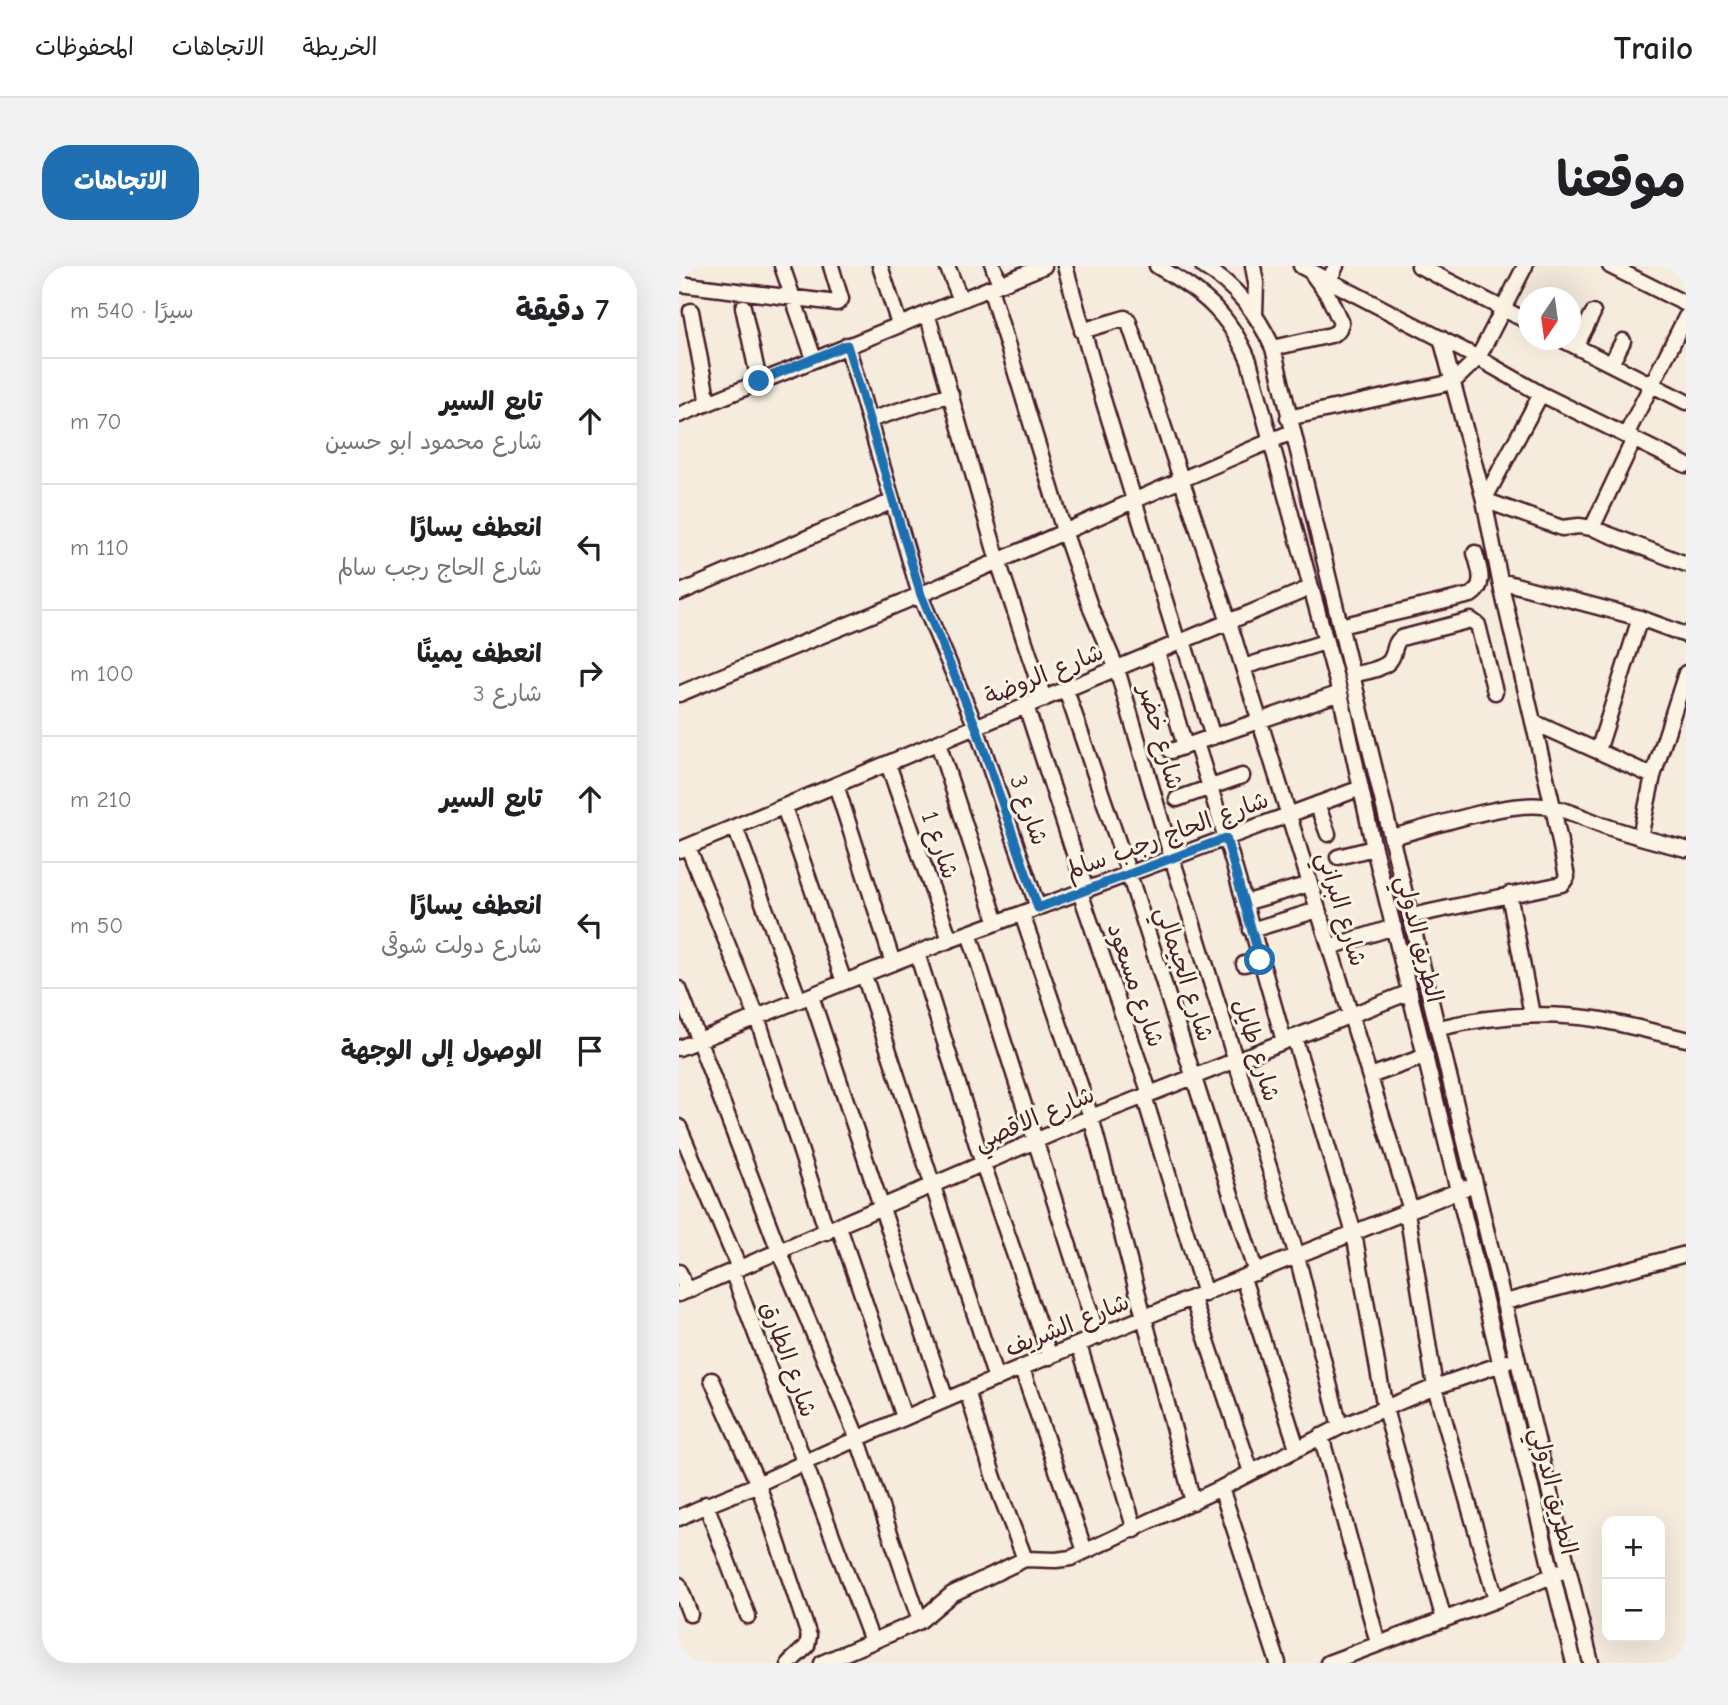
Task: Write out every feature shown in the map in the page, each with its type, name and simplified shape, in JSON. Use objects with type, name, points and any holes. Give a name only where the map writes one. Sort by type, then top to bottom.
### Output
[{"type":"street","points":[[782,266],[814,359]]},
{"type":"street","points":[[679,284],[834,303],[841,299],[831,266]]},
{"type":"street","points":[[880,266],[899,324]]},
{"type":"street","points":[[947,266],[961,300]]},
{"type":"street","name":"شارع خضر","points":[[993,266],[995,286],[1065,531],[1091,609],[1117,669],[1173,858]]},
{"type":"street","points":[[1065,266],[1133,502],[1213,737]]},
{"type":"street","name":"الطريق الدولي","points":[[1157,266],[1204,295],[1231,325],[1249,361],[1340,693],[1374,848],[1573,1663]]},
{"type":"street","name":"الطريق الدولي","points":[[1203,266],[1241,296],[1255,314],[1273,348],[1591,1663]]},
{"type":"street","points":[[1253,266],[1256,283],[1255,314]]},
{"type":"street","points":[[1329,280],[1336,266]]},
{"type":"street","points":[[1419,266],[1518,317]]},
{"type":"street","points":[[679,694],[921,595],[1133,502],[1270,441],[1290,425],[1453,382],[1478,358],[1525,266]]},
{"type":"street","points":[[1611,266],[1686,304]]},
{"type":"street","points":[[679,415],[1037,267]]},
{"type":"street","points":[[1306,268],[1441,338],[1541,394],[1686,465]]},
{"type":"street","points":[[1273,348],[1338,331],[1341,323],[1336,309],[1306,268]]},
{"type":"street","points":[[743,307],[759,381]]},
{"type":"street","points":[[691,311],[708,403]]},
{"type":"street","points":[[927,313],[998,561],[1044,699]]},
{"type":"street","points":[[1581,328],[1593,313]]},
{"type":"street","points":[[1592,528],[1651,385],[1686,317]]},
{"type":"street","name":"شارع البراني","points":[[1082,331],[1125,318],[1128,320],[1229,622],[1370,1076],[1409,1211],[1435,1387],[1496,1600]]},
{"type":"street","points":[[1411,916],[1565,881],[1567,877],[1484,500],[1441,338]]},
{"type":"street","points":[[1611,364],[1623,341]]},
{"type":"street","name":"شارع 3","points":[[847,345],[921,595],[976,727],[1038,908]]},
{"type":"street","points":[[1581,349],[1686,402]]},
{"type":"street","points":[[869,420],[951,394]]},
{"type":"street","points":[[1484,500],[1541,394]]},
{"type":"street","points":[[1484,500],[1562,528],[1592,528],[1686,564]]},
{"type":"street","points":[[679,593],[893,501]]},
{"type":"street","points":[[1340,626],[1471,595],[1479,589],[1481,583],[1475,552]]},
{"type":"street","points":[[1500,582],[1640,618],[1686,635]]},
{"type":"street","name":"شارع الروضة","points":[[683,848],[1310,588]]},
{"type":"street","points":[[1598,751],[1640,618]]},
{"type":"street","points":[[1352,675],[1387,664],[1395,643],[1401,638],[1471,620],[1478,625],[1495,692]]},
{"type":"street","points":[[1243,667],[1325,642]]},
{"type":"street","points":[[1157,652],[1184,747],[1209,788],[1226,838],[1260,960],[1354,1233],[1385,1409],[1444,1620]]},
{"type":"street","points":[[1640,838],[1653,776],[1686,673]]},
{"type":"street","name":"شارع الجيمالي","points":[[1066,690],[1195,1076],[1297,1448]]},
{"type":"street","points":[[1184,747],[1340,693]]},
{"type":"street","name":"شارع مسعود","points":[[1026,706],[1147,1095],[1199,1296],[1251,1472]]},
{"type":"street","points":[[1533,722],[1653,776]]},
{"type":"street","points":[[938,743],[997,923]]},
{"type":"street","name":"شارع 1","points":[[888,764],[950,940]]},
{"type":"street","name":"شارع الحاج رجب سالم","points":[[679,1048],[950,940],[1317,804],[1376,774]]},
{"type":"street","points":[[1177,799],[1242,776]]},
{"type":"street","points":[[836,785],[893,963]]},
{"type":"street","points":[[1317,804],[1328,834]]},
{"type":"street","points":[[1392,837],[1512,808],[1533,806],[1553,807],[1640,838],[1686,849]]},
{"type":"street","points":[[784,807],[844,982]]},
{"type":"street","points":[[735,827],[805,998],[883,1207],[946,1399]]},
{"type":"street","points":[[683,848],[757,1017],[904,1417]]},
{"type":"street","points":[[1338,857],[1374,848]]},
{"type":"street","name":"شارع طايل","points":[[1173,858],[1297,1256],[1340,1427]]},
{"type":"street","points":[[1244,902],[1310,884]]},
{"type":"street","points":[[1509,894],[1532,1015]]},
{"type":"street","points":[[1251,930],[1318,910]]},
{"type":"street","points":[[1021,914],[1091,1117],[1193,1502]]},
{"type":"street","points":[[1330,947],[1394,927]]},
{"type":"street","points":[[969,933],[1098,1338]]},
{"type":"street","points":[[917,953],[983,1164],[1050,1357]]},
{"type":"street","points":[[1244,964],[1260,960]]},
{"type":"street","points":[[864,975],[996,1379]]},
{"type":"street","points":[[679,989],[779,1251],[857,1437],[920,1621]]},
{"type":"street","name":"شارع الاقصي","points":[[683,1293],[1091,1117],[1289,1039],[1351,1015],[1411,998],[1431,1001]]},
{"type":"street","points":[[1439,1028],[1501,1016],[1532,1015],[1596,1020],[1686,1039]]},
{"type":"street","points":[[1370,1076],[1426,1056]]},
{"type":"street","name":"شارع الطارق","points":[[679,1127],[736,1269],[804,1462],[872,1641]]},
{"type":"street","name":"شارع الشريف","points":[[679,1518],[946,1399],[1476,1183]]},
{"type":"street","points":[[1505,1302],[1686,1254]]},
{"type":"street","points":[[679,1272],[683,1293]]},
{"type":"street","points":[[1079,1346],[1135,1530]]},
{"type":"street","points":[[822,1663],[920,1621],[952,1594],[1025,1559],[1071,1558],[1193,1502],[1340,1427],[1435,1387],[1519,1358]]},
{"type":"street","points":[[1022,1368],[1085,1551]]},
{"type":"street","points":[[712,1380],[758,1484],[810,1636],[807,1646],[789,1663]]},
{"type":"street","points":[[967,1391],[994,1478],[1025,1559]]},
{"type":"street","points":[[1321,1436],[1378,1643]]},
{"type":"street","points":[[1221,1488],[1278,1663]]},
{"type":"street","points":[[706,1504],[748,1616]]},
{"type":"street","points":[[1328,1663],[1344,1660],[1378,1643],[1444,1620],[1568,1570]]},
{"type":"street","points":[[679,1585],[690,1614]]},
{"type":"route","points":[[759,381],[847,345],[921,595],[976,727],[1038,908],[1226,838],[1260,960]]}]
